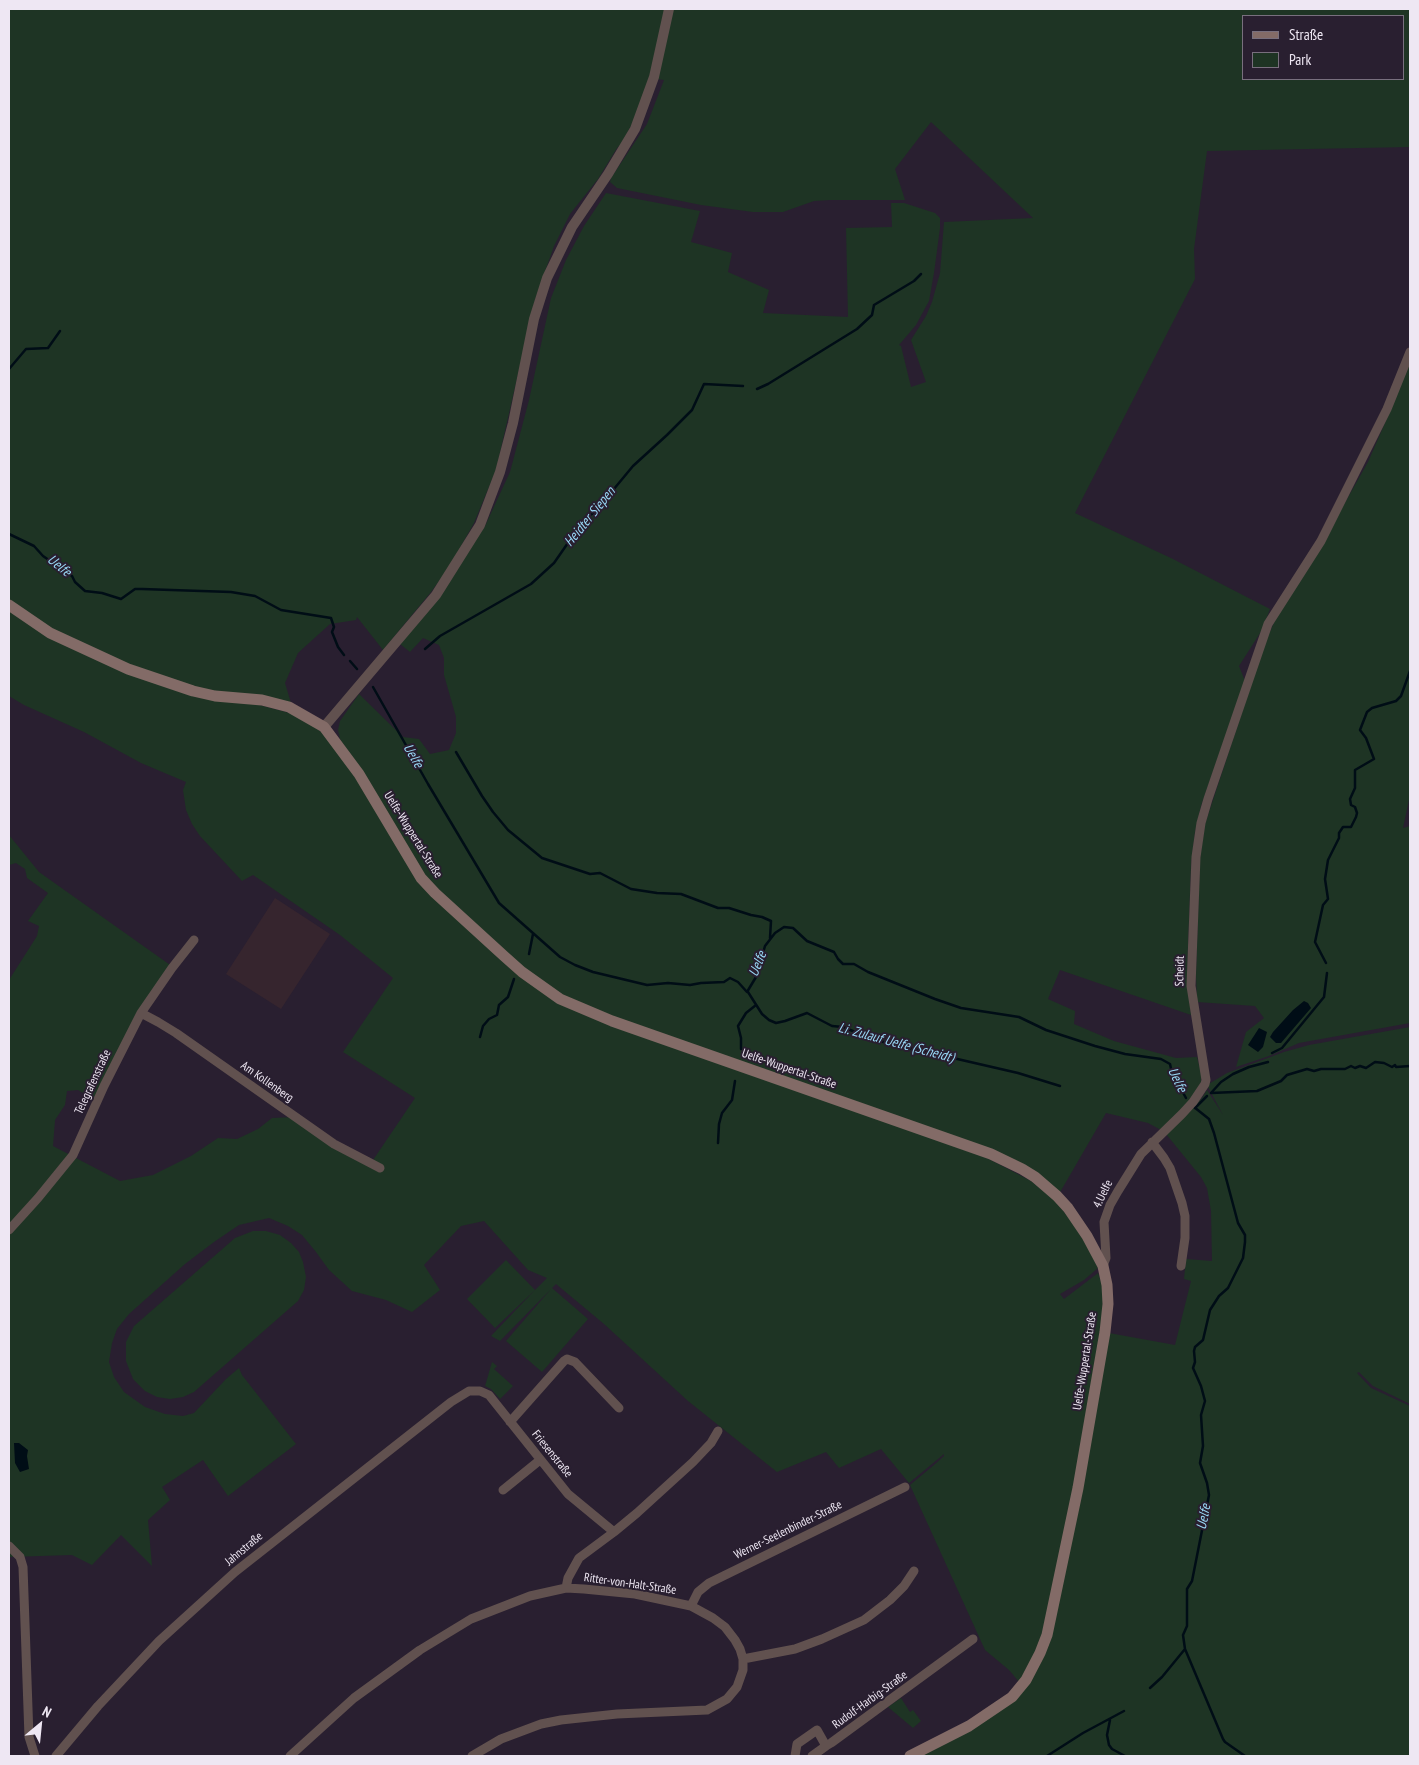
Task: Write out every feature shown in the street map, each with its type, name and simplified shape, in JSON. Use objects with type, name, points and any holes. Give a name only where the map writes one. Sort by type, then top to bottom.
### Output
[{"type":"main road","name":"Uelfe-Wuppertal-Straße","points":[[9,605],[50,634],[128,668],[193,691],[215,696],[262,700],[290,706],[324,727],[358,774],[421,878],[471,927],[522,972],[560,999],[593,1014],[1007,1161],[1035,1177],[1057,1196],[1087,1236],[1103,1266],[1108,1297],[1105,1332],[1078,1488],[1049,1626],[1040,1653],[1022,1686],[1005,1702],[969,1726],[910,1756]]},
{"type":"street","points":[[324,727],[436,594],[480,525],[503,464],[534,319],[547,278],[572,227],[608,174],[635,129],[654,77],[669,9]]},
{"type":"street","name":"Scheidt","points":[[1205,1084],[1206,1080],[1191,986],[1196,857],[1201,824],[1208,799],[1268,624],[1321,541],[1387,409],[1410,352]]},
{"type":"street","name":"Telegrafenstraße","points":[[9,1230],[73,1155],[114,1065],[141,1013],[194,940]]},
{"type":"street","name":"Am Kollenberg","points":[[141,1013],[176,1033],[334,1144],[380,1168]]},
{"type":"street","name":"4.Uelfe","points":[[1103,1266],[1106,1258],[1103,1228],[1107,1212],[1118,1191],[1136,1161],[1152,1142],[1182,1114],[1205,1084]]},
{"type":"street","points":[[1152,1142],[1170,1168],[1185,1216],[1185,1238],[1180,1266]]},
{"type":"street","points":[[510,1422],[567,1359],[575,1362],[619,1408]]},
{"type":"street","name":"Friesenstraße","points":[[473,1390],[489,1395],[568,1494],[614,1532]]},
{"type":"street","name":"Jahnstraße","points":[[56,1756],[98,1706],[159,1641],[235,1572],[451,1402],[464,1393],[473,1390]]},
{"type":"street","points":[[566,1588],[579,1558],[637,1514],[693,1462],[711,1443],[718,1430]]},
{"type":"street","points":[[503,1490],[540,1460]]},
{"type":"street","name":"Werner-Seelenbinder-Straße","points":[[691,1606],[698,1592],[708,1583],[905,1487]]},
{"type":"street","points":[[9,1546],[20,1557],[23,1567],[29,1738],[35,1756]]},
{"type":"street","points":[[472,1756],[501,1739],[542,1724],[561,1720],[617,1714],[707,1710],[727,1699],[732,1694],[741,1677],[743,1659],[822,1640],[864,1620],[890,1600],[904,1586],[914,1571]]},
{"type":"street","name":"Ritter-von-Halt-Straße","points":[[290,1756],[354,1698],[420,1650],[488,1612],[530,1596],[566,1588],[635,1594],[691,1606],[725,1627],[735,1640],[743,1659]]},
{"type":"street","name":"Rudolf-Harbig-Straße","points":[[795,1756],[797,1744],[817,1730],[826,1746],[973,1640]]},
{"type":"street","points":[[812,1756],[826,1746]]},
{"type":"shaded area","points":[[275,898],[330,934],[281,1009],[226,974]]},
{"type":"shaded area","points":[[1304,1001],[1311,1008],[1281,1043],[1276,1043],[1270,1037],[1273,1032]]},
{"type":"shaded area","points":[[1259,1028],[1267,1032],[1263,1047],[1258,1052],[1248,1045]]},
{"type":"shaded area","points":[[14,1443],[19,1443],[28,1450],[29,1469],[20,1472],[15,1463]]},
{"type":"green space","points":[[9,9],[666,9],[652,75],[636,117],[598,179],[570,214],[554,246],[535,300],[496,470],[474,523],[448,569],[383,650],[357,617],[356,620],[330,624],[298,653],[285,683],[291,703],[202,689],[152,674],[60,634],[25,613],[9,599]]},
{"type":"green space","points":[[672,9],[1410,9],[1410,147],[1207,151],[1194,249],[1195,279],[1075,513],[1173,559],[1270,609],[1262,630],[1239,666],[1245,681],[1201,806],[1195,832],[1191,866],[1187,973],[1191,1015],[1060,970],[1048,999],[1075,1011],[1074,1024],[1114,1041],[1176,1058],[1197,1057],[1201,1072],[1201,1082],[1195,1096],[1161,1130],[1148,1123],[1106,1113],[1059,1194],[1036,1173],[594,1011],[556,992],[528,973],[423,875],[340,739],[338,730],[340,721],[359,694],[403,737],[419,739],[430,754],[449,750],[456,733],[456,717],[444,675],[444,658],[439,645],[423,638],[410,652],[400,644],[485,526],[510,472],[529,400],[551,298],[566,260],[584,226],[606,193],[700,211],[691,242],[732,253],[728,272],[769,290],[763,313],[848,317],[846,228],[892,227],[891,203],[904,203],[935,213],[940,218],[940,228],[929,301],[916,325],[899,345],[901,346],[911,387],[926,382],[911,340],[926,316],[932,302],[940,273],[944,222],[1033,218],[931,122],[895,169],[905,200],[814,201],[783,212],[753,212],[701,205],[617,188],[610,182],[611,178],[647,124],[664,80],[657,79]]},
{"type":"green space","points":[[1410,360],[1410,795],[1403,828],[1410,826],[1410,1023],[1299,1043],[1236,1067],[1246,1032],[1264,1018],[1255,1006],[1197,1002],[1196,975],[1200,858],[1205,824],[1265,643],[1275,620],[1313,559],[1368,462]]},
{"type":"green space","points":[[9,609],[110,665],[301,716],[327,736],[339,751],[419,880],[562,1001],[989,1159],[1031,1181],[1054,1199],[1088,1247],[1098,1268],[1084,1280],[1060,1294],[1064,1299],[1098,1273],[1103,1287],[1102,1319],[1067,1527],[1043,1635],[1020,1683],[1009,1670],[985,1650],[910,1485],[944,1454],[909,1483],[881,1449],[839,1468],[826,1452],[777,1472],[688,1401],[604,1324],[556,1284],[552,1288],[588,1319],[542,1372],[506,1341],[551,1289],[500,1341],[491,1336],[547,1278],[528,1270],[484,1221],[461,1226],[424,1265],[440,1290],[412,1312],[386,1300],[352,1291],[329,1270],[302,1235],[288,1226],[269,1218],[239,1225],[214,1242],[185,1264],[129,1314],[117,1329],[112,1343],[109,1362],[114,1377],[124,1392],[145,1407],[165,1414],[183,1416],[194,1413],[239,1368],[242,1375],[296,1444],[228,1496],[203,1460],[162,1487],[170,1500],[148,1520],[152,1566],[121,1535],[92,1565],[72,1555],[9,1557],[9,980],[37,936],[39,926],[28,921],[48,893],[27,878],[25,869],[16,863],[9,865],[9,835],[39,872],[173,967],[140,1013],[97,1101],[78,1090],[67,1091],[65,1105],[55,1120],[53,1146],[120,1181],[153,1175],[191,1156],[218,1138],[237,1139],[258,1129],[272,1118],[295,1117],[371,1163],[415,1098],[343,1052],[393,978],[340,935],[253,875],[242,881],[200,836],[192,824],[186,810],[183,790],[186,782],[141,763],[84,732],[24,705],[9,696]]},
{"type":"green space","points":[[1410,1027],[1410,1404],[1373,1386],[1359,1372],[1357,1373],[1371,1388],[1410,1406],[1410,1756],[918,1756],[971,1729],[1034,1671],[1109,1333],[1175,1345],[1191,1281],[1184,1279],[1186,1259],[1212,1261],[1211,1211],[1207,1188],[1201,1177],[1166,1134],[1202,1098],[1207,1090],[1223,1115],[1207,1085],[1227,1073],[1309,1045]]},
{"type":"green space","points":[[253,1231],[266,1231],[280,1235],[299,1252],[306,1277],[304,1290],[298,1301],[194,1392],[183,1397],[170,1399],[157,1397],[145,1391],[133,1379],[126,1361],[126,1342],[134,1326],[235,1238]]},
{"type":"green space","points":[[506,1260],[535,1290],[495,1328],[467,1299]]},
{"type":"green space","points":[[492,1362],[497,1366],[494,1369],[513,1386],[500,1399],[491,1389],[485,1386]]},
{"type":"green space","points":[[901,1698],[910,1712],[913,1710],[921,1721],[913,1728],[888,1707]]},
{"type":"waterway","name":"Heidter Siepen","points":[[757,389],[857,329],[872,315],[874,305],[914,281],[921,274]]},
{"type":"waterway","points":[[9,369],[26,349],[48,348],[60,331]]},
{"type":"waterway","name":"Heidter Siepen","points":[[425,649],[440,636],[531,584],[554,563],[586,517],[594,513],[633,466],[692,410],[704,384],[743,386]]},
{"type":"waterway","name":"Uelfe","points":[[9,534],[34,546],[43,556],[72,576],[75,582],[85,591],[102,593],[121,599],[135,589],[231,592],[255,596],[281,610],[331,618],[334,627],[332,632],[338,647],[344,655]]},
{"type":"waterway","name":"Uelfe","points":[[350,661],[357,669]]},
{"type":"waterway","points":[[1326,963],[1315,942],[1323,905],[1328,899],[1325,879],[1328,860],[1339,838],[1339,833],[1343,827],[1351,827],[1356,817],[1357,813],[1355,807],[1351,805],[1350,799],[1355,788],[1355,770],[1374,759],[1366,738],[1360,730],[1367,712],[1372,708],[1396,701],[1401,696],[1410,671]]},
{"type":"waterway","name":"Uelfe","points":[[373,687],[499,903],[560,957],[575,965],[593,972],[647,985],[668,983],[690,985],[724,982],[730,978],[738,982],[747,992],[756,977],[765,946],[775,933],[784,927],[793,928],[807,941],[834,952],[843,964],[854,964],[868,972],[935,999],[961,1008],[1019,1017],[1046,1030],[1125,1054],[1161,1059],[1170,1064],[1172,1073],[1186,1098]]},
{"type":"waterway","points":[[456,752],[493,812],[508,830],[542,858],[590,874],[600,873],[631,889],[681,894],[718,908],[729,908],[762,917],[771,921],[770,938]]},
{"type":"waterway","points":[[529,954],[533,934]]},
{"type":"waterway","points":[[1272,1053],[1282,1048],[1324,997],[1327,973]]},
{"type":"waterway","points":[[480,1037],[483,1026],[489,1019],[497,1015],[499,1005],[508,997],[514,979]]},
{"type":"waterway","name":"Li. Zulauf Uelfe (Scheidt)","points":[[748,992],[762,1014],[776,1023],[807,1013],[832,1026],[843,1027],[875,1040],[1018,1073],[1060,1086]]},
{"type":"waterway","points":[[741,1049],[738,1026],[746,1013],[756,1005]]},
{"type":"waterway","points":[[1211,1093],[1221,1082],[1233,1074],[1268,1062]]},
{"type":"waterway","points":[[1211,1093],[1257,1091],[1281,1081],[1287,1075],[1307,1069],[1314,1071],[1321,1069],[1345,1069],[1351,1066],[1366,1068],[1375,1062],[1384,1063],[1392,1067],[1395,1065],[1396,1067],[1410,1066]]},
{"type":"waterway","points":[[718,1143],[719,1124],[722,1113],[732,1100],[735,1081]]},
{"type":"waterway","points":[[1195,1108],[1207,1096]]},
{"type":"waterway","name":"Uelfe","points":[[1194,1107],[1209,1119],[1238,1223],[1245,1235],[1245,1242],[1243,1258],[1228,1288],[1219,1296],[1210,1310],[1203,1340],[1195,1347],[1194,1351],[1195,1362],[1193,1368],[1205,1401],[1201,1415],[1203,1446],[1200,1463],[1209,1495],[1192,1581],[1187,1589],[1187,1626],[1183,1635],[1185,1649],[1223,1739],[1245,1756]]},
{"type":"waterway","points":[[1150,1688],[1162,1677],[1185,1649]]},
{"type":"waterway","points":[[1047,1756],[1083,1733],[1124,1711]]},
{"type":"waterway","points":[[1110,1720],[1107,1735],[1109,1745],[1112,1749],[1125,1756]]}]
